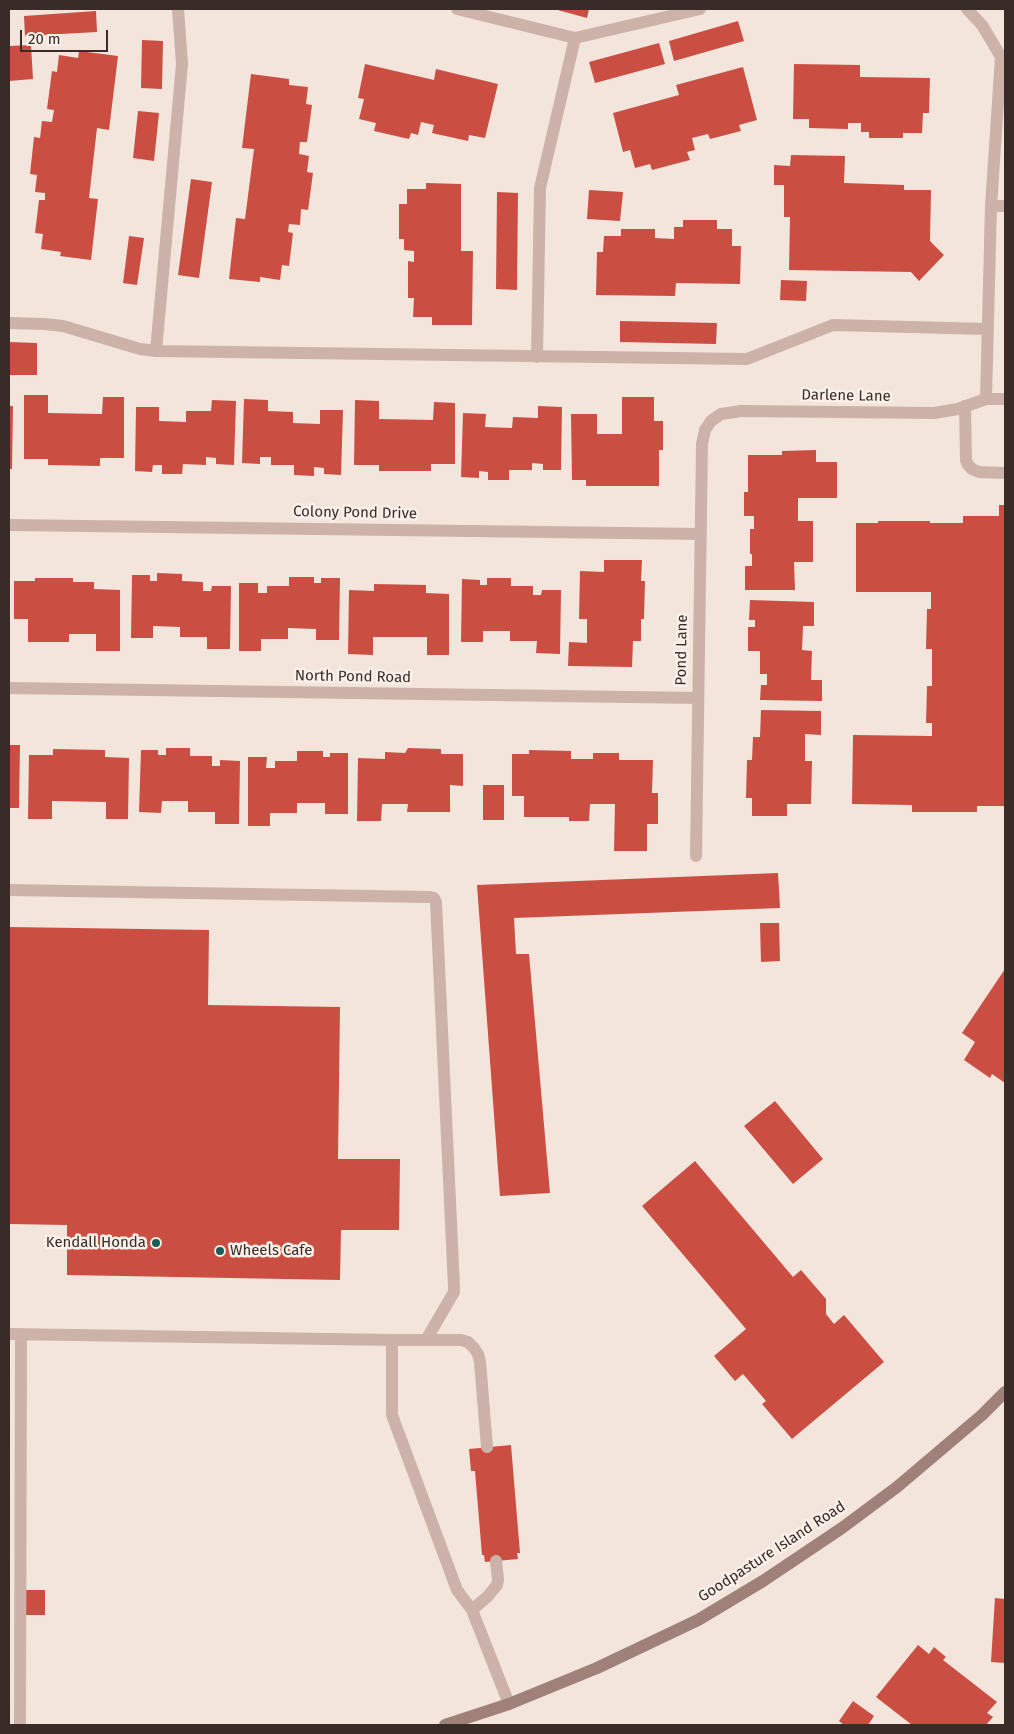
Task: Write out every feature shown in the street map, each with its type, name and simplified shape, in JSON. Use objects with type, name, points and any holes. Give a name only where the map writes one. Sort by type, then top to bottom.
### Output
[{"type":"main road","name":"Goodpasture Island Road","points":[[444,1725],[509,1704],[597,1668],[698,1620],[763,1581],[842,1528],[897,1486],[982,1415],[1005,1392]]},
{"type":"street","points":[[156,351],[182,64],[178,9]]},
{"type":"street","points":[[457,9],[575,38],[700,9]]},
{"type":"street","points":[[967,9],[982,25],[1003,56],[991,206],[986,399]]},
{"type":"street","points":[[538,357],[540,188],[575,38]]},
{"type":"street","points":[[991,206],[1005,206]]},
{"type":"street","points":[[9,323],[63,326],[156,351],[747,359],[833,325],[988,328]]},
{"type":"street","name":"Darlene Lane","points":[[702,444],[705,430],[711,421],[720,414],[730,411],[934,413],[946,412],[986,399],[1005,399]]},
{"type":"street","points":[[965,406],[966,460],[968,464],[972,469],[979,472],[1005,472]]},
{"type":"street","name":"Pond Lane","points":[[696,856],[702,444]]},
{"type":"street","name":"Colony Pond Drive","points":[[9,525],[700,534]]},
{"type":"street","name":"North Pond Road","points":[[9,688],[698,698]]},
{"type":"street","points":[[9,890],[434,898],[437,921],[454,1292],[426,1340]]},
{"type":"street","points":[[20,1725],[15,1334],[461,1340],[468,1342],[478,1354],[487,1447]]},
{"type":"street","points":[[392,1340],[392,1415],[457,1590],[472,1610],[509,1704]]},
{"type":"street","points":[[472,1610],[497,1585],[496,1561]]},
{"type":"building","points":[[554,9],[589,9],[587,18]]},
{"type":"building","points":[[96,11],[97,32],[25,36],[24,16]]},
{"type":"building","points":[[738,21],[744,41],[674,61],[669,41]]},
{"type":"building","points":[[142,40],[163,41],[162,89],[141,88]]},
{"type":"building","points":[[659,43],[665,64],[595,83],[589,62]]},
{"type":"building","points":[[31,45],[33,79],[9,81],[9,46]]},
{"type":"building","points":[[79,51],[118,56],[109,130],[97,128],[89,198],[98,199],[91,260],[60,256],[61,252],[41,249],[43,234],[35,233],[39,200],[45,200],[45,193],[35,192],[37,175],[30,174],[34,137],[40,138],[42,121],[52,122],[54,110],[47,109],[52,71],[57,72],[59,55],[78,58]]},
{"type":"building","points":[[365,64],[434,80],[436,69],[498,84],[485,138],[469,135],[468,141],[432,133],[434,125],[421,122],[418,135],[411,133],[409,139],[374,131],[376,123],[359,119],[364,99],[358,98]]},
{"type":"building","points":[[794,64],[860,65],[860,77],[930,78],[929,113],[923,113],[922,133],[903,133],[903,138],[869,138],[869,132],[861,132],[861,123],[848,123],[848,129],[809,128],[809,119],[793,119]]},
{"type":"building","points":[[743,67],[757,120],[739,125],[741,131],[710,139],[708,134],[692,138],[695,150],[687,152],[690,160],[652,170],[650,164],[635,168],[630,150],[623,152],[613,113],[679,95],[676,85]]},
{"type":"building","points":[[251,74],[289,79],[289,85],[308,87],[306,104],[312,105],[307,142],[300,142],[299,154],[309,156],[307,172],[313,173],[308,210],[301,209],[300,225],[289,224],[288,232],[293,233],[289,266],[282,265],[280,280],[260,277],[260,282],[229,279],[236,218],[245,219],[254,149],[242,148]]},
{"type":"building","points":[[138,111],[159,113],[154,161],[133,158]]},
{"type":"building","points":[[791,155],[845,156],[844,183],[904,185],[904,190],[931,190],[930,241],[944,255],[919,281],[911,272],[789,270],[790,217],[784,217],[784,185],[774,185],[774,165],[790,166]]},
{"type":"building","points":[[191,179],[212,182],[199,278],[178,275]]},
{"type":"building","points":[[426,183],[461,184],[461,251],[473,251],[472,325],[432,325],[432,317],[413,317],[414,298],[408,298],[408,261],[414,262],[414,251],[404,250],[404,239],[399,239],[399,204],[407,204],[407,189],[426,189]]},
{"type":"building","points":[[589,190],[623,192],[620,221],[587,219]]},
{"type":"building","points":[[497,192],[518,193],[517,290],[496,289]]},
{"type":"building","points":[[683,220],[717,220],[717,229],[732,229],[732,246],[741,246],[740,284],[676,283],[675,296],[596,295],[597,252],[603,252],[604,236],[621,236],[621,229],[655,229],[655,238],[674,239],[674,227],[683,227]]},
{"type":"building","points":[[129,236],[144,238],[137,285],[123,283]]},
{"type":"building","points":[[781,280],[807,281],[806,301],[780,300]]},
{"type":"building","points":[[620,321],[717,323],[716,344],[620,342]]},
{"type":"building","points":[[9,342],[37,343],[37,375],[9,375]]},
{"type":"building","points":[[24,395],[48,395],[48,413],[102,414],[103,397],[124,397],[124,458],[100,458],[100,466],[48,465],[48,459],[24,459]]},
{"type":"building","points":[[622,397],[654,397],[654,421],[663,421],[663,450],[659,450],[659,486],[586,486],[586,480],[572,480],[571,414],[597,414],[597,434],[622,434]]},
{"type":"building","points":[[244,399],[268,400],[268,411],[293,412],[293,423],[320,424],[320,410],[343,410],[341,475],[324,474],[324,468],[314,467],[314,476],[294,475],[294,465],[271,465],[271,457],[260,457],[260,464],[242,463]]},
{"type":"building","points":[[212,400],[236,401],[234,465],[216,464],[216,458],[206,457],[206,465],[183,464],[182,474],[162,474],[162,465],[153,465],[152,472],[135,471],[136,407],[159,407],[159,421],[186,422],[186,411],[211,411]]},
{"type":"building","points":[[355,400],[379,401],[379,419],[433,420],[434,402],[455,403],[455,464],[431,464],[431,471],[379,471],[379,465],[354,465]]},
{"type":"building","points":[[9,406],[13,406],[12,469],[9,469]]},
{"type":"building","points":[[538,406],[562,407],[561,470],[543,470],[543,464],[532,463],[532,470],[509,470],[509,480],[488,480],[488,472],[479,471],[479,478],[461,477],[463,413],[486,414],[485,427],[512,428],[513,417],[538,418]]},
{"type":"building","points":[[816,450],[816,462],[837,462],[837,498],[798,498],[798,521],[813,521],[813,562],[794,562],[795,590],[745,590],[745,566],[752,566],[750,529],[754,529],[754,516],[744,516],[744,492],[748,492],[748,455],[782,455],[782,451]]},
{"type":"building","points":[[999,505],[1005,505],[1005,806],[977,806],[977,812],[912,812],[912,805],[852,804],[853,735],[932,736],[932,723],[926,723],[927,686],[932,686],[932,649],[926,649],[927,609],[931,609],[931,592],[856,592],[856,523],[930,521],[930,523],[963,523],[963,516],[999,516]]},
{"type":"building","points":[[604,560],[642,560],[641,581],[645,581],[644,619],[641,619],[641,641],[633,641],[632,667],[568,666],[569,642],[587,643],[587,619],[579,619],[580,571],[604,572]]},
{"type":"building","points":[[157,573],[182,574],[182,581],[203,582],[203,591],[211,591],[212,586],[231,586],[230,649],[207,649],[207,637],[180,637],[180,627],[153,626],[153,638],[131,638],[132,575],[150,575],[150,581],[157,581]]},
{"type":"building","points":[[289,577],[314,577],[314,583],[321,583],[321,578],[340,578],[339,640],[316,640],[316,629],[288,628],[288,639],[261,639],[261,651],[239,651],[239,583],[258,583],[258,593],[267,593],[267,586],[289,586]]},
{"type":"building","points":[[35,578],[73,578],[73,582],[94,582],[94,589],[120,590],[120,651],[96,651],[96,634],[69,634],[69,642],[28,642],[28,619],[14,619],[14,581],[35,581]]},
{"type":"building","points":[[487,578],[511,578],[511,586],[533,586],[533,595],[541,595],[542,590],[561,590],[560,654],[536,653],[537,641],[510,641],[510,631],[483,631],[483,642],[461,642],[462,579],[480,580],[480,585],[487,585]]},
{"type":"building","points":[[374,584],[426,585],[426,593],[449,594],[449,655],[427,655],[427,637],[373,637],[373,655],[348,654],[349,590],[374,591]]},
{"type":"building","points":[[750,600],[814,602],[814,626],[803,626],[802,650],[812,651],[811,680],[822,680],[822,701],[760,700],[761,685],[767,685],[767,674],[760,674],[760,651],[748,651],[748,627],[755,627],[755,620],[749,620]]},
{"type":"building","points":[[761,710],[821,711],[821,735],[805,734],[805,761],[812,761],[811,804],[787,804],[787,816],[752,816],[752,798],[746,798],[747,760],[752,760],[753,737],[760,737]]},
{"type":"building","points":[[9,745],[20,745],[19,808],[9,808]]},
{"type":"building","points":[[166,748],[190,748],[190,756],[212,756],[212,766],[220,766],[220,760],[240,761],[239,824],[215,824],[215,812],[188,812],[188,801],[162,801],[161,813],[139,812],[141,750],[158,750],[158,755],[166,755]]},
{"type":"building","points":[[408,748],[441,749],[441,754],[463,754],[463,786],[450,785],[450,812],[407,812],[408,804],[382,804],[381,821],[357,821],[358,758],[385,759],[385,752],[405,753]]},
{"type":"building","points":[[53,749],[105,750],[105,757],[129,758],[128,819],[106,819],[106,802],[52,801],[52,819],[28,819],[29,755],[53,755]]},
{"type":"building","points":[[529,750],[571,751],[571,759],[593,759],[593,753],[619,753],[619,760],[653,760],[652,793],[658,793],[658,824],[647,824],[647,851],[614,851],[615,804],[590,804],[589,821],[569,821],[569,817],[524,817],[524,796],[512,796],[512,754],[529,754]]},
{"type":"building","points":[[297,751],[323,751],[323,757],[330,757],[330,753],[348,753],[348,814],[325,814],[325,803],[297,803],[297,813],[270,813],[270,826],[248,826],[248,757],[267,757],[266,768],[275,768],[275,761],[297,761]]},
{"type":"building","points":[[483,785],[504,785],[504,820],[483,820]]},
{"type":"building","points":[[778,873],[780,908],[514,918],[516,954],[529,954],[550,1193],[500,1196],[477,885]]},
{"type":"building","points":[[760,923],[779,923],[780,961],[761,962]]},
{"type":"building","points":[[9,927],[209,930],[208,1005],[340,1007],[338,1159],[400,1159],[399,1230],[341,1230],[340,1280],[67,1275],[67,1225],[9,1224]]},
{"type":"building","points":[[1005,969],[1005,1083],[992,1074],[990,1078],[964,1060],[975,1042],[962,1033]]},
{"type":"building","points":[[775,1101],[823,1159],[793,1184],[744,1126]]},
{"type":"building","points":[[695,1161],[793,1277],[801,1270],[826,1299],[826,1314],[834,1324],[844,1315],[884,1362],[792,1439],[762,1404],[766,1401],[743,1374],[735,1381],[714,1356],[746,1329],[642,1206]]},
{"type":"building","points":[[511,1445],[520,1553],[517,1553],[518,1559],[485,1562],[484,1555],[482,1555],[475,1471],[471,1471],[469,1449]]},
{"type":"building","points":[[22,1590],[45,1590],[45,1615],[22,1615]]},
{"type":"building","points":[[995,1598],[1005,1599],[1005,1663],[991,1662]]},
{"type":"building","points":[[918,1645],[929,1654],[934,1647],[946,1657],[943,1660],[997,1702],[987,1713],[993,1717],[986,1725],[912,1725],[876,1697]]},
{"type":"building","points":[[853,1701],[874,1716],[868,1725],[844,1725],[839,1721]]},
{"type":"place","name":"Kendall Honda","points":[[156,1243]]},
{"type":"place","name":"Wheels Cafe","points":[[220,1251]]}]
